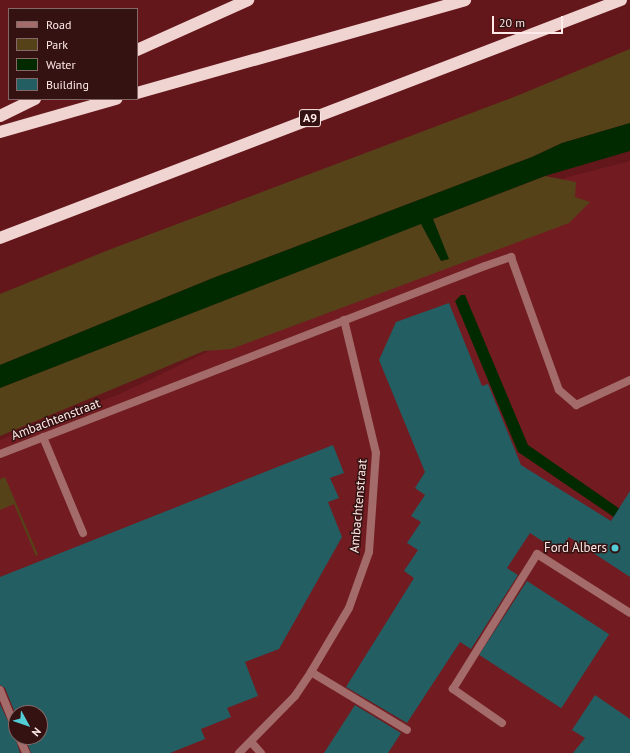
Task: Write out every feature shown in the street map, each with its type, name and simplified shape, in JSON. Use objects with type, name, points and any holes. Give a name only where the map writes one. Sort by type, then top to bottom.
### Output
[{"type":"highway","points":[[138,50],[248,0]]},
{"type":"highway","points":[[138,93],[465,0]]},
{"type":"highway","name":"A9","points":[[0,238],[621,0]]},
{"type":"highway","points":[[0,116],[33,100]]},
{"type":"highway","points":[[0,132],[112,100]]},
{"type":"street","name":"Ambachtenstraat","points":[[0,454],[344,320],[511,257],[559,390],[576,405],[630,380]]},
{"type":"street","name":"Ambachtenstraat","points":[[239,753],[295,696],[311,672],[349,608],[369,552],[376,453],[344,320]]},
{"type":"street","points":[[44,437],[83,533]]},
{"type":"street","points":[[502,723],[454,689],[537,554],[630,613]]},
{"type":"street","points":[[311,672],[407,730]]},
{"type":"street","points":[[0,690],[8,710]]},
{"type":"street","points":[[251,742],[261,753]]},
{"type":"shaded area","points":[[630,161],[630,753],[0,753],[0,440],[120,394],[568,177]]},
{"type":"green space","points":[[630,49],[630,123],[562,143],[532,157],[213,278],[0,365],[0,294],[106,251],[519,95]]},
{"type":"green space","points":[[545,176],[576,182],[575,197],[590,202],[569,223],[231,349],[204,351],[0,436],[0,388],[421,223],[441,261],[448,259],[433,219]]},
{"type":"green space","points":[[5,477],[38,555],[36,556],[14,504],[0,510],[0,479]]},
{"type":"water","points":[[630,123],[630,151],[545,176],[433,219],[449,259],[441,261],[421,224],[0,388],[0,365],[213,278],[532,157],[562,143]]},
{"type":"water","points":[[461,295],[465,295],[528,445],[630,516],[630,528],[518,452],[455,301]]},
{"type":"building","points":[[449,303],[482,386],[488,384],[521,465],[611,521],[630,491],[630,577],[569,537],[559,552],[530,533],[507,568],[518,575],[471,649],[460,642],[407,723],[346,687],[414,578],[404,571],[418,550],[407,543],[421,522],[411,516],[425,495],[415,488],[425,472],[379,360],[396,322]]},
{"type":"building","points":[[333,445],[344,473],[330,478],[339,498],[328,502],[342,537],[279,649],[245,662],[258,696],[227,708],[231,717],[201,729],[205,739],[170,753],[31,753],[28,745],[48,745],[48,705],[12,705],[5,688],[0,685],[0,577]]},
{"type":"building","points":[[527,581],[609,634],[561,708],[479,655]]},
{"type":"building","points":[[595,695],[630,719],[630,753],[573,753],[585,738],[572,730]]},
{"type":"building","points":[[0,704],[8,721],[8,745],[17,745],[20,753],[0,753]]},
{"type":"building","points":[[355,705],[401,733],[388,753],[324,753]]},
{"type":"place","name":"Ford Albers","points":[[615,548]]}]
